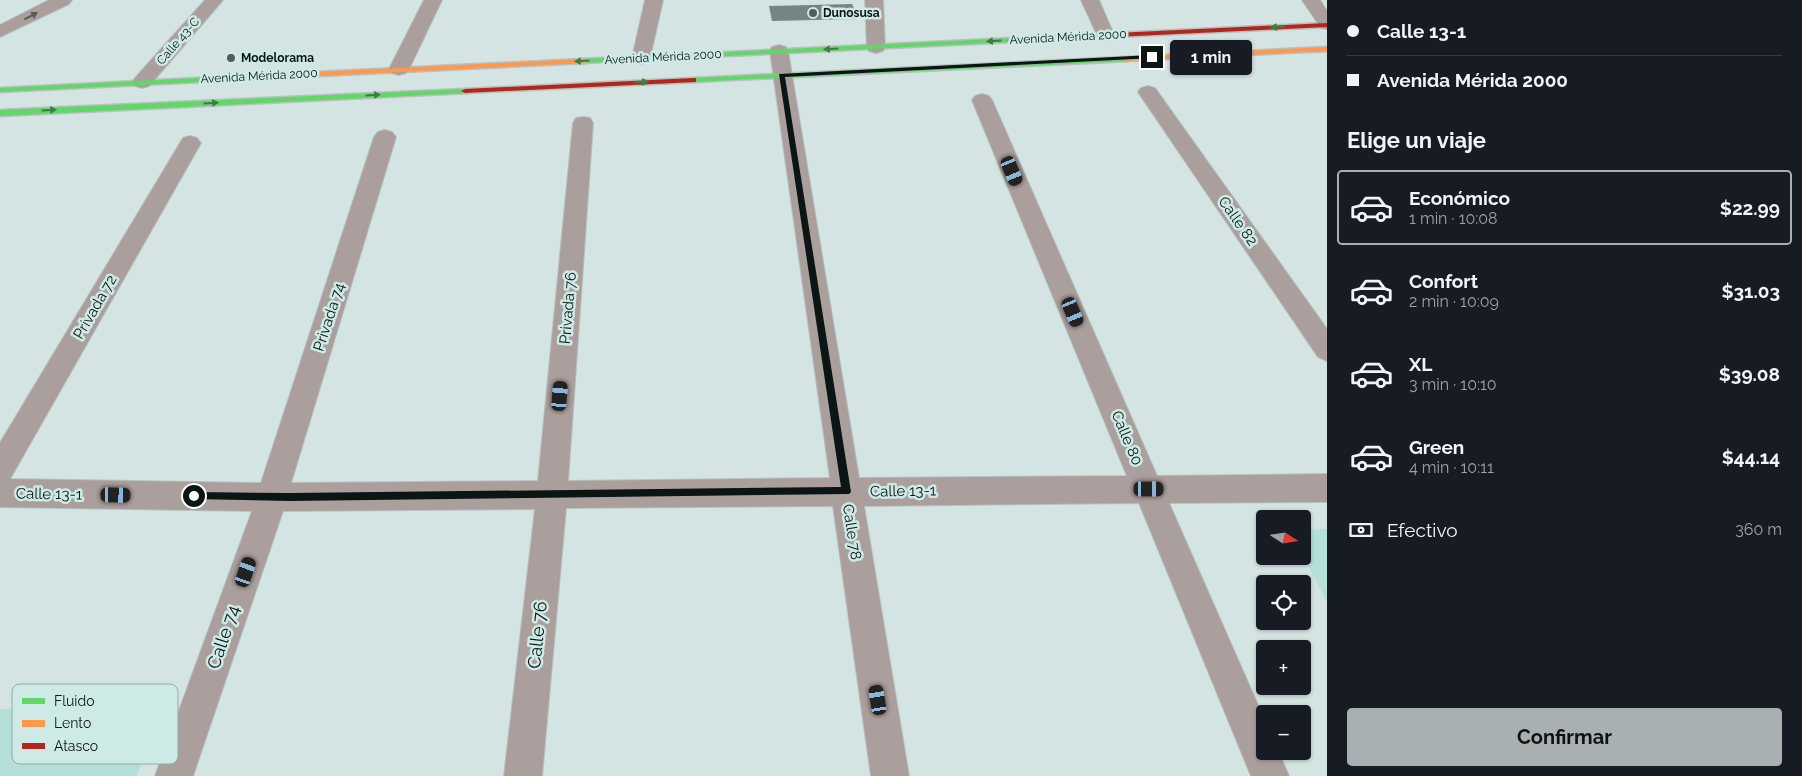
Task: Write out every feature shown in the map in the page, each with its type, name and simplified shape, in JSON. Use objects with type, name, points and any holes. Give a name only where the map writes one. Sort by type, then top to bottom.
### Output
[{"type":"main road","name":"Avenida Mérida 2000","points":[[0,90],[641,58],[780,63],[876,46],[1327,24]]},
{"type":"main road","name":"Avenida Mérida 2000","points":[[0,113],[780,63],[1327,49]]},
{"type":"street","points":[[0,32],[63,0]]},
{"type":"street","name":"Calle 43-C","points":[[142,82],[214,0]]},
{"type":"street","points":[[399,69],[434,0]]},
{"type":"street","points":[[641,58],[654,0]]},
{"type":"street","points":[[874,0],[876,46]]},
{"type":"street","points":[[1090,0],[1105,35]]},
{"type":"street","points":[[1311,0],[1327,24]]},
{"type":"street","name":"Calle 78","points":[[780,63],[890,776]]},
{"type":"street","name":"Calle 82","points":[[1148,92],[1327,350]]},
{"type":"street","name":"Calle 80","points":[[982,100],[1270,776]]},
{"type":"street","name":"Privada 76","points":[[552,494],[583,123]]},
{"type":"street","name":"Privada 74","points":[[272,497],[385,137]]},
{"type":"street","name":"Privada 72","points":[[0,470],[190,143]]},
{"type":"street","name":"Calle 13-1","points":[[0,494],[272,497],[1327,488]]},
{"type":"street","name":"Calle 76","points":[[522,776],[552,494]]},
{"type":"street","name":"Calle 74","points":[[174,776],[272,497]]},
{"type":"green space","points":[[1327,529],[1327,602],[1308,565],[1311,565],[1311,530]]},
{"type":"green space","points":[[0,709],[12,709],[12,764],[141,764],[137,776],[0,776]]},
{"type":"building","name":"Dunosusa","points":[[852,4],[858,19],[772,21],[769,6]]},
{"type":"traffic: fast","points":[[583,61],[1094,36]]},
{"type":"traffic: fast","points":[[693,80],[1125,59]]},
{"type":"traffic: fast","points":[[0,90],[277,76]]},
{"type":"traffic: fast","points":[[0,113],[465,91]]},
{"type":"traffic: slow","points":[[1125,59],[1327,49]]},
{"type":"traffic: slow","points":[[277,76],[583,61]]},
{"type":"traffic: jam","points":[[1094,36],[1327,25]]},
{"type":"traffic: jam","points":[[465,91],[693,80]]},
{"type":"place","name":"Dunosusa","points":[[813,13]]},
{"type":"place","name":"Modelorama","points":[[231,58]]},
{"type":"route","points":[[194,496],[290,497],[846,492],[782,75],[1152,57]]}]
